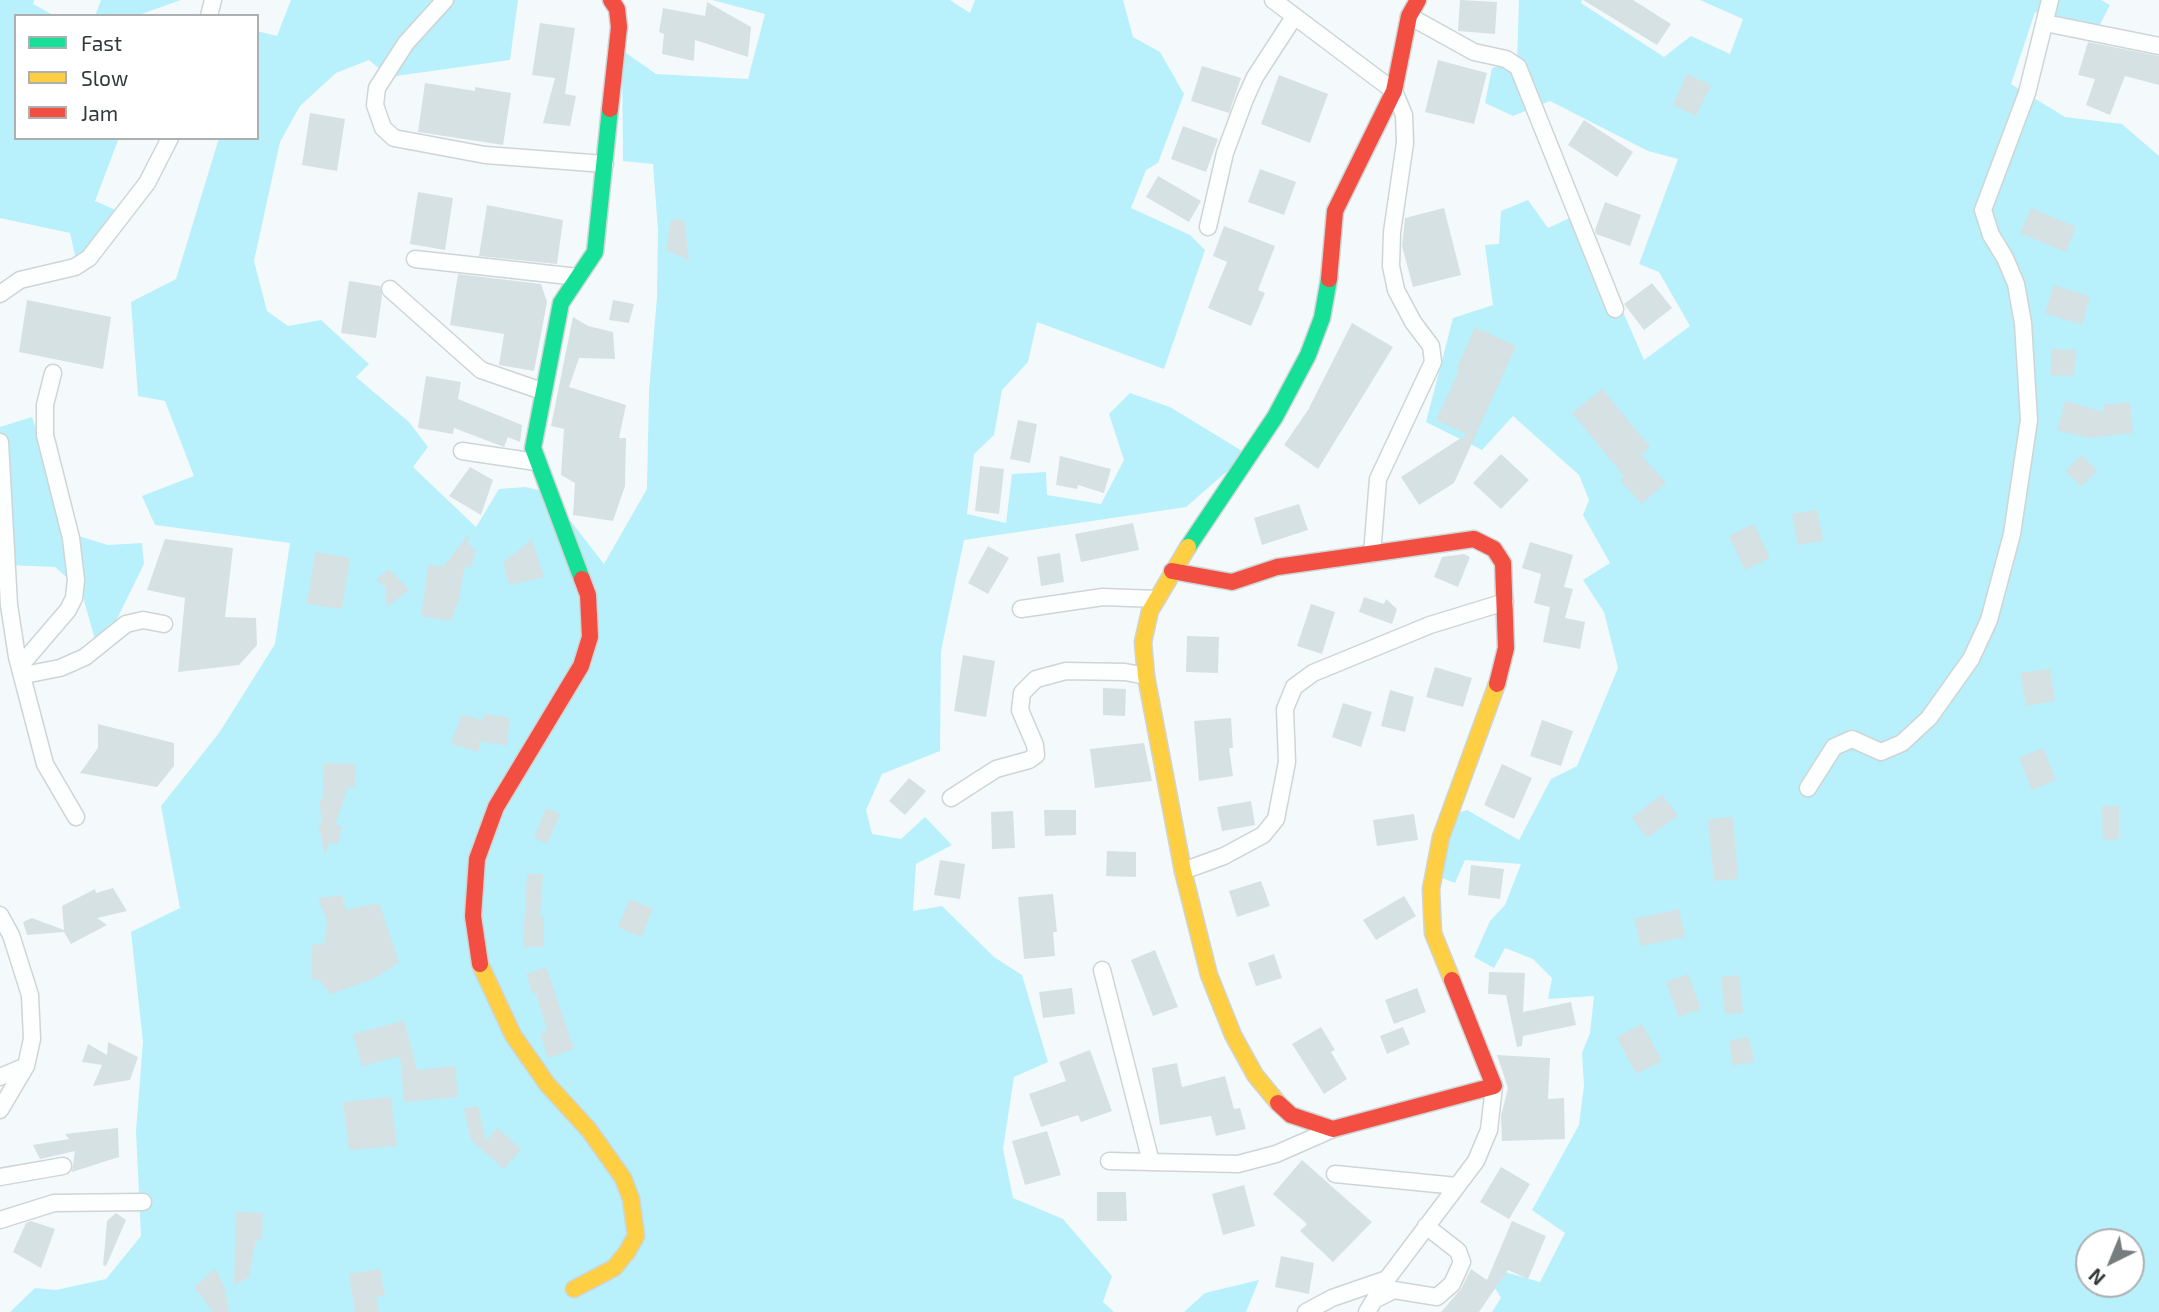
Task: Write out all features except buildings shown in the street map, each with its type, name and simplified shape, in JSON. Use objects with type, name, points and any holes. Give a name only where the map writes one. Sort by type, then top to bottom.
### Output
[{"type":"street","points":[[445,0],[406,43],[377,88],[375,105],[383,128],[394,138],[485,155],[605,164]]},
{"type":"street","points":[[574,1289],[614,1268],[627,1252],[636,1236],[631,1199],[623,1178],[589,1129],[547,1084],[513,1035],[478,960],[473,916],[477,859],[496,807],[581,666],[590,637],[589,594],[536,462],[533,448],[542,391],[562,303],[595,252],[619,27],[617,9],[611,0]]},
{"type":"street","points":[[1273,0],[1394,91],[1404,116],[1405,144],[1392,232],[1391,266],[1396,290],[1413,322],[1432,346],[1433,362],[1378,479],[1372,554]]},
{"type":"street","points":[[1334,1129],[1291,1115],[1255,1075],[1233,1035],[1209,975],[1183,871],[1146,676],[1144,627],[1172,571],[1275,417],[1308,355],[1322,318],[1331,265],[1335,211],[1394,91],[1409,16],[1418,0]]},
{"type":"street","points":[[1808,788],[1834,747],[1852,739],[1881,752],[1902,743],[1929,718],[1970,659],[1989,620],[2012,534],[2029,420],[2022,323],[2015,285],[2005,258],[1991,235],[1983,210],[2027,93],[2050,0]]},
{"type":"street","points":[[1409,16],[1474,52],[1506,59],[1518,67],[1615,309]]},
{"type":"street","points":[[1208,227],[1225,153],[1245,99],[1255,78],[1294,17]]},
{"type":"street","points":[[2045,23],[2159,46]]},
{"type":"street","points":[[0,294],[20,280],[75,267],[89,258],[147,183],[169,140]]},
{"type":"street","points":[[415,259],[578,277]]},
{"type":"street","points":[[390,289],[481,370],[542,391]]},
{"type":"street","points":[[20,666],[68,610],[74,598],[76,580],[71,538],[45,435],[45,405],[53,373]]},
{"type":"street","points":[[0,442],[9,605],[20,666],[46,764],[76,817]]},
{"type":"street","points":[[462,451],[536,462]]},
{"type":"street","points":[[1172,571],[1219,582],[1232,582],[1276,567],[1474,539],[1494,549],[1503,563],[1506,649],[1499,678],[1441,837],[1431,889],[1433,933],[1494,1086],[1487,1137],[1476,1161],[1369,1307]]},
{"type":"street","points":[[1021,609],[1103,597],[1157,600]]},
{"type":"street","points":[[1183,871],[1224,856],[1263,835],[1276,818],[1287,762],[1285,709],[1294,687],[1313,673],[1418,629],[1505,602]]},
{"type":"street","points":[[0,651],[20,666],[60,668],[85,657],[126,624],[143,620],[164,624]]},
{"type":"street","points":[[951,798],[996,769],[1029,760],[1036,755],[1035,745],[1020,710],[1022,693],[1036,679],[1066,671],[1125,671],[1146,676]]},
{"type":"street","points":[[0,915],[11,935],[30,995],[32,1039],[26,1066],[0,1110]]},
{"type":"street","points":[[1102,970],[1151,1162]]},
{"type":"street","points":[[0,1077],[26,1066]]},
{"type":"street","points":[[1109,1161],[1238,1164],[1276,1154],[1334,1129],[1494,1086]]},
{"type":"street","points":[[0,1178],[63,1166]]},
{"type":"street","points":[[1335,1174],[1457,1186]]},
{"type":"street","points":[[0,1220],[54,1203],[144,1202]]},
{"type":"street","points":[[1369,1307],[1394,1290],[1437,1297],[1452,1284],[1462,1262],[1458,1251],[1426,1226]]},
{"type":"street","points":[[1306,1312],[1332,1298],[1387,1279]]},
{"type":"shaded area","points":[[0,0],[34,0],[33,4],[51,14],[14,14],[14,140],[118,140],[95,201],[125,214],[100,259],[79,273],[70,233],[0,218]]},
{"type":"shaded area","points":[[101,0],[181,0],[142,14],[96,14]]},
{"type":"shaded area","points":[[291,0],[518,0],[510,60],[389,77],[369,60],[336,73],[300,106],[280,142],[254,261],[267,311],[288,326],[321,320],[369,364],[356,377],[409,422],[428,447],[413,467],[476,527],[499,489],[525,487],[548,492],[604,564],[647,489],[649,391],[657,297],[658,230],[653,164],[623,161],[622,50],[656,74],[748,79],[765,14],[712,0],[950,0],[970,13],[975,0],[1123,0],[1133,37],[1160,52],[1184,94],[1158,163],[1146,170],[1131,208],[1190,235],[1205,250],[1164,369],[1037,322],[1028,362],[1002,390],[994,435],[974,454],[967,514],[1006,523],[1012,474],[1046,472],[1047,495],[1101,504],[1124,460],[1109,414],[1130,393],[1170,407],[1247,454],[1186,507],[964,540],[941,651],[940,751],[882,774],[866,810],[872,834],[901,839],[925,817],[952,845],[916,864],[913,911],[942,906],[994,957],[1022,975],[1048,1062],[1014,1077],[1003,1149],[1013,1198],[1063,1219],[1112,1276],[1103,1302],[1114,1312],[10,1312],[35,1288],[56,1290],[106,1279],[141,1236],[136,1131],[143,1042],[131,932],[180,908],[161,806],[219,733],[275,644],[290,543],[155,525],[142,496],[194,476],[165,401],[138,396],[131,302],[176,279],[218,140],[259,140],[259,32],[277,36]]},
{"type":"shaded area","points":[[1519,0],[1582,0],[1581,3],[1664,57],[1691,36],[1730,54],[1743,19],[1700,0],[2101,0],[2110,5],[2093,38],[2035,12],[2011,84],[2065,117],[2122,124],[2159,156],[2159,1312],[1492,1312],[1501,1298],[1495,1288],[1505,1272],[1540,1282],[1565,1233],[1532,1210],[1579,1125],[1584,1086],[1582,1053],[1590,1033],[1594,996],[1548,999],[1552,978],[1533,959],[1505,948],[1494,968],[1474,957],[1490,921],[1505,905],[1521,864],[1465,860],[1455,883],[1434,875],[1452,815],[1467,810],[1519,840],[1551,779],[1577,766],[1618,668],[1604,612],[1583,580],[1610,563],[1583,515],[1589,500],[1579,475],[1513,416],[1482,450],[1426,422],[1453,318],[1493,305],[1485,245],[1499,244],[1501,211],[1528,200],[1548,228],[1574,216],[1607,275],[1644,360],[1690,326],[1659,272],[1639,264],[1678,159],[1648,151],[1550,101],[1513,116],[1485,103],[1492,68],[1517,61]]},
{"type":"shaded area","points":[[32,417],[72,534],[108,545],[142,543],[144,564],[116,621],[96,643],[81,590],[55,567],[6,565],[0,576],[0,427]]},
{"type":"shaded area","points":[[1259,1280],[1246,1312],[1184,1312],[1205,1293]]},
{"type":"traffic: fast","points":[[582,579],[533,448],[561,303],[595,252],[610,109]]},
{"type":"traffic: fast","points":[[1188,547],[1275,417],[1308,355],[1322,318],[1329,279]]},
{"type":"traffic: slow","points":[[1188,547],[1150,611],[1143,642],[1146,676],[1183,871],[1209,975],[1233,1035],[1255,1075],[1278,1103]]},
{"type":"traffic: slow","points":[[1452,980],[1433,933],[1431,889],[1441,837],[1497,684]]},
{"type":"traffic: slow","points":[[480,964],[513,1035],[547,1084],[589,1130],[623,1178],[631,1199],[636,1236],[627,1252],[614,1268],[574,1289]]},
{"type":"traffic: jam","points":[[610,109],[619,27],[617,9],[611,0]]},
{"type":"traffic: jam","points":[[1329,279],[1335,211],[1394,91],[1409,16],[1418,0]]},
{"type":"traffic: jam","points":[[1172,571],[1232,582],[1277,567],[1474,539],[1494,549],[1503,563],[1506,648],[1497,684]]},
{"type":"traffic: jam","points":[[480,964],[473,916],[477,859],[496,807],[581,666],[590,637],[588,595],[582,579]]},
{"type":"traffic: jam","points":[[1278,1103],[1291,1115],[1333,1129],[1494,1086],[1452,980]]}]
